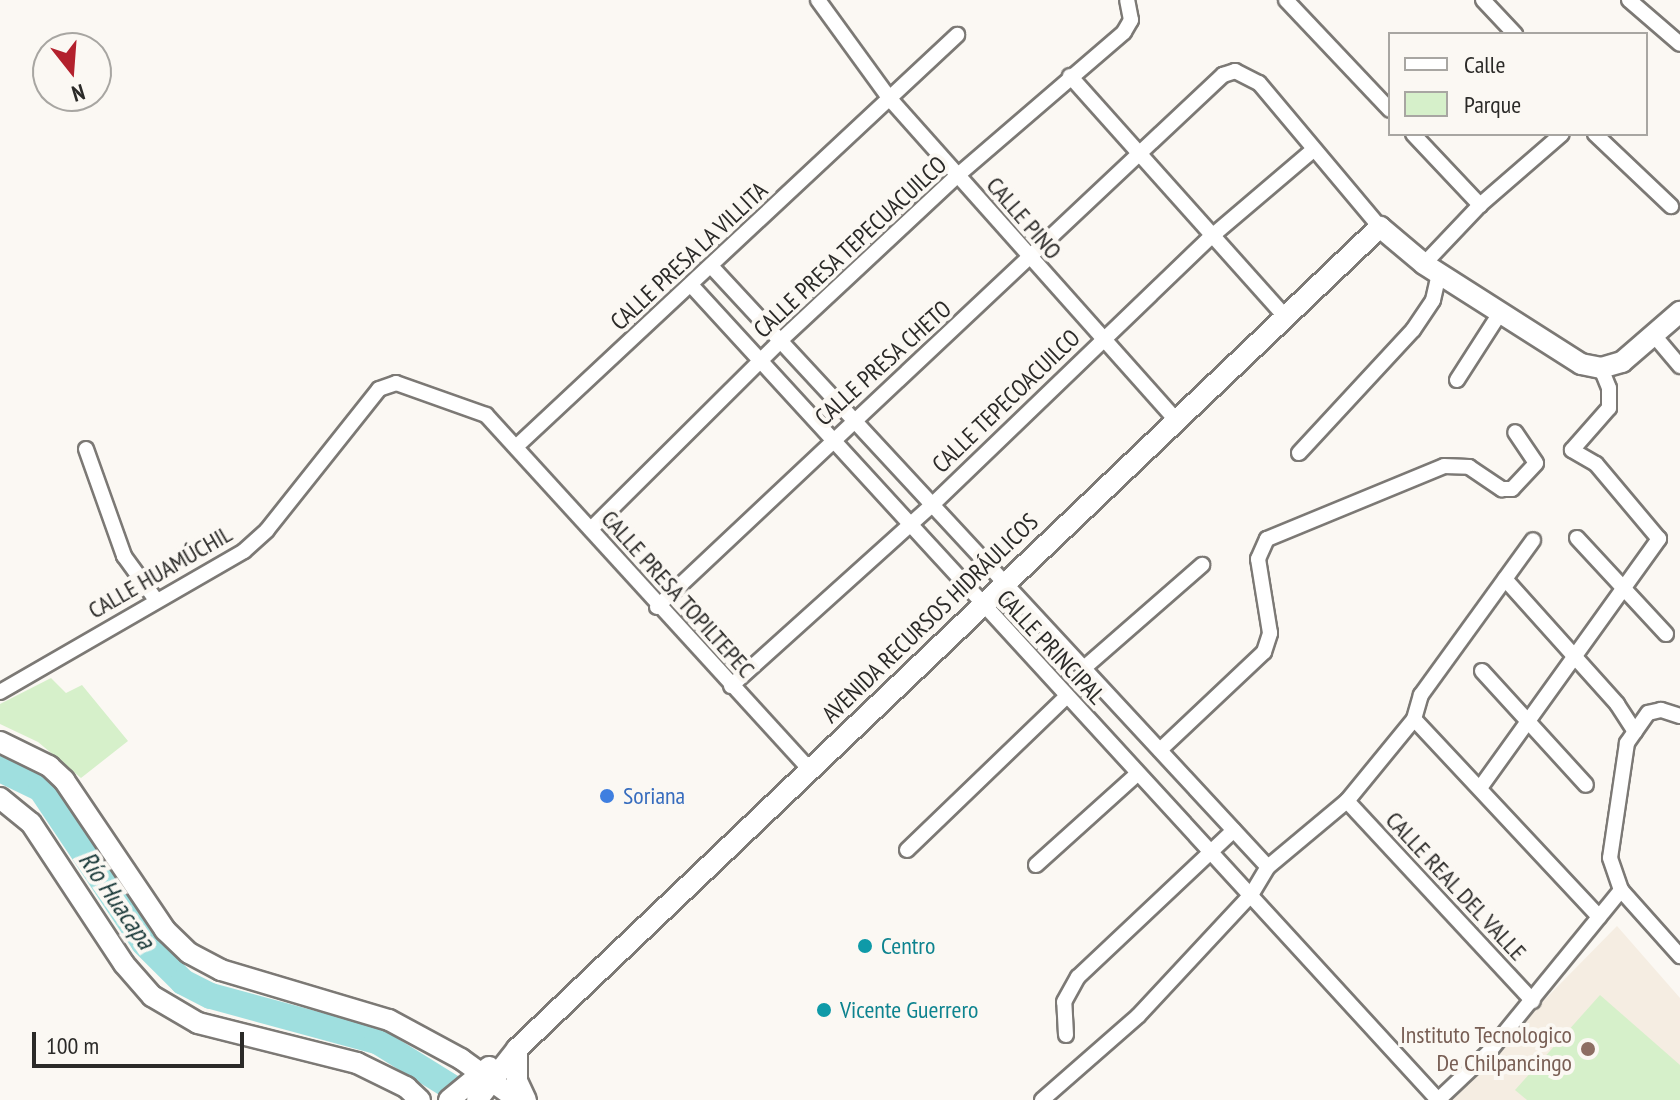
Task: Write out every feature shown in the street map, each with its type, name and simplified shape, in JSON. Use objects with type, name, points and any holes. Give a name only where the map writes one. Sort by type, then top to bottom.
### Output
[{"type":"street","name":"CALLE PINO","points":[[818,0],[890,99],[1030,260],[1177,421]]},
{"type":"street","name":"CALLE PRESA TEPECUACUILCO","points":[[591,529],[781,340],[958,175],[1124,32],[1131,20],[1127,0]]},
{"type":"street","points":[[1286,0],[1388,108]]},
{"type":"street","points":[[1483,0],[1513,32]]},
{"type":"street","points":[[1629,0],[1680,44]]},
{"type":"street","name":"CALLE PRESA LA VILLITA","points":[[518,445],[957,35]]},
{"type":"street","name":"CALLE PRESA CHETO","points":[[657,607],[831,439],[1030,260],[1223,75],[1235,71],[1261,86],[1313,150]]},
{"type":"street","points":[[1070,76],[1284,315]]},
{"type":"street","points":[[1415,136],[1480,205]]},
{"type":"street","points":[[1299,453],[1413,330],[1433,300],[1432,269],[1480,205],[1560,136]]},
{"type":"street","points":[[1597,136],[1671,206]]},
{"type":"street","points":[[1313,150],[1380,227],[1432,269],[1581,364],[1601,368],[1622,362],[1680,312]]},
{"type":"street","name":"CALLE TEPECOACUILCO","points":[[731,686],[932,505],[1102,338],[1212,236],[1313,150]]},
{"type":"street","name":"AVENIDA RECURSOS HIDRÁULICOS","points":[[449,1100],[482,1084],[1004,582],[1380,227]]},
{"type":"street","name":"CALLE PRINCIPAL","points":[[711,266],[1268,867]]},
{"type":"street","name":"CALLE PRINCIPAL","points":[[691,285],[1438,1100]]},
{"type":"street","points":[[1457,380],[1500,313]]},
{"type":"street","points":[[1653,334],[1680,366]]},
{"type":"street","points":[[1480,788],[1622,586],[1659,539],[1596,464],[1572,450],[1609,408],[1609,388],[1601,368]]},
{"type":"street","name":"CALLE PRESA TOPILTEPEC","points":[[379,389],[396,383],[486,415],[518,445],[657,607],[809,769]]},
{"type":"street","name":"CALLE HUAMÚCHIL","points":[[0,692],[244,551],[267,530],[379,389]]},
{"type":"street","points":[[1160,750],[1264,652],[1270,633],[1260,549],[1267,539],[1444,466],[1469,467],[1502,489],[1512,489],[1536,463],[1515,432]]},
{"type":"street","points":[[86,449],[124,556],[156,600]]},
{"type":"street","points":[[1577,538],[1666,634]]},
{"type":"street","points":[[1048,1098],[1138,1016],[1251,895],[1268,867],[1347,801],[1414,719],[1421,695],[1533,540]]},
{"type":"street","points":[[1084,668],[1202,565]]},
{"type":"street","points":[[1505,579],[1575,657],[1635,732]]},
{"type":"street","points":[[1482,671],[1586,785]]},
{"type":"street","points":[[907,850],[1067,696]]},
{"type":"street","points":[[1680,716],[1661,710],[1648,713],[1627,743],[1610,858],[1621,890],[1680,956]]},
{"type":"street","points":[[1414,719],[1599,917]]},
{"type":"street","points":[[0,734],[49,766],[80,800],[165,930],[189,953],[221,970],[389,1020],[461,1059],[482,1084],[518,1100]]},
{"type":"street","points":[[0,742],[49,766]]},
{"type":"street","points":[[1036,865],[1138,773]]},
{"type":"street","points":[[0,798],[31,823],[124,964],[163,1004],[198,1023],[357,1063],[406,1087],[420,1100]]},
{"type":"street","name":"CALLE REAL DEL VALLE","points":[[1347,801],[1533,1001]]},
{"type":"street","points":[[1066,1035],[1064,1002],[1078,977],[1209,850],[1234,830]]},
{"type":"street","points":[[1438,1100],[1489,1052],[1621,890]]},
{"type":"street","points":[[461,1059],[486,1059],[517,1049],[517,1081],[526,1100]]},
{"type":"shaded area","name":"Instituto Tecnologico De Chilpancingo","points":[[1617,926],[1680,998],[1680,1100],[1446,1100]]},
{"type":"green space","points":[[51,678],[66,693],[82,685],[128,741],[81,778],[38,742],[0,724],[0,704]]},
{"type":"green space","points":[[1600,995],[1680,1065],[1680,1100],[1527,1100],[1515,1090]]},
{"type":"waterway","name":"Río Huacapa","points":[[0,769],[41,789],[144,943],[183,982],[211,996],[377,1041],[472,1100]]},
{"type":"place","name":"Soriana","points":[[607,796]]},
{"type":"place","name":"Centro","points":[[865,946]]},
{"type":"place","name":"Vicente Guerrero","points":[[824,1010]]},
{"type":"place","name":"Instituto Tecnologico De Chilpancingo","points":[[1588,1049]]}]
